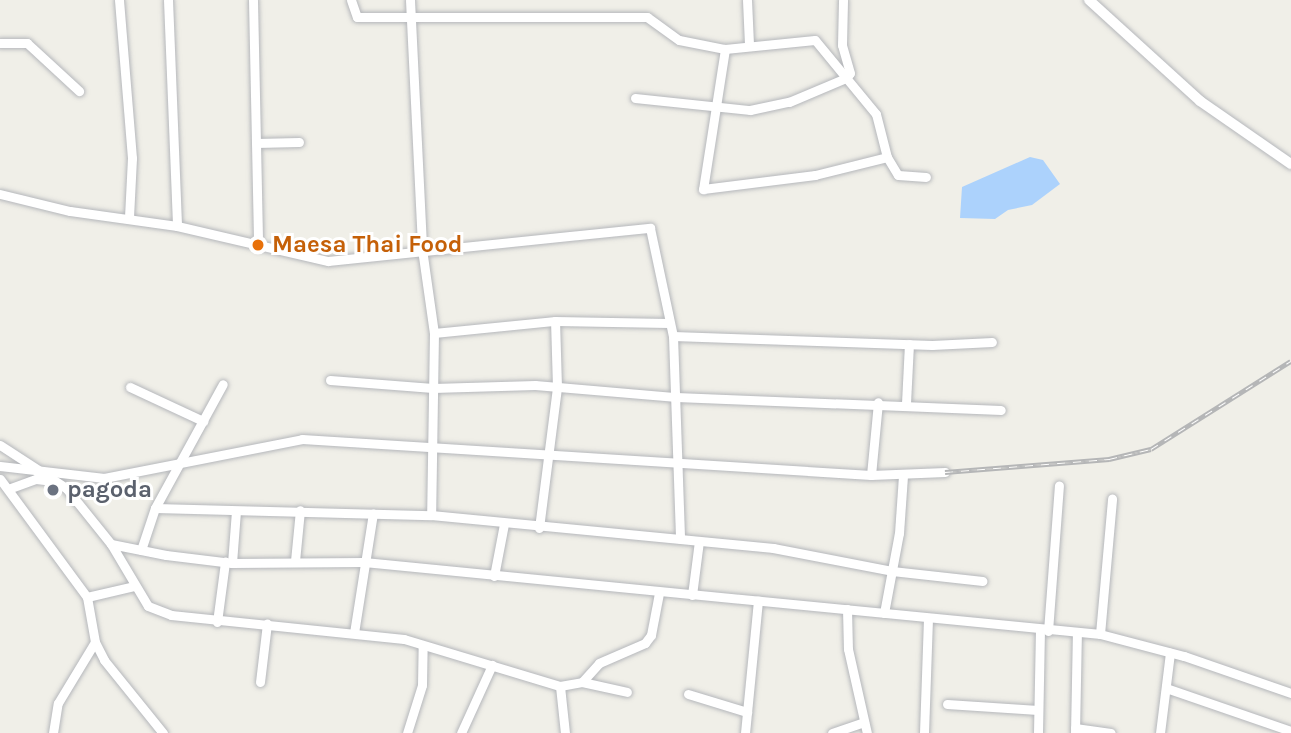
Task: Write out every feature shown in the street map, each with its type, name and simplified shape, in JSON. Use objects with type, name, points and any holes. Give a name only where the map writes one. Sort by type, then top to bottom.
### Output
[{"type":"street","points":[[119,0],[132,158],[129,218]]},
{"type":"street","points":[[168,0],[177,226]]},
{"type":"street","points":[[253,0],[258,247]]},
{"type":"street","points":[[351,0],[357,17],[647,17],[679,40],[725,49],[748,44],[815,40],[876,114],[887,158],[898,175],[926,177]]},
{"type":"street","points":[[410,0],[422,249],[434,333],[435,447],[431,515]]},
{"type":"street","points":[[747,0],[748,44]]},
{"type":"street","points":[[635,98],[713,109],[751,110],[789,102],[846,78],[850,73],[842,45],[843,0]]},
{"type":"street","points":[[1089,0],[1200,101],[1291,164]]},
{"type":"street","points":[[0,43],[27,43],[79,91]]},
{"type":"street","points":[[725,49],[713,109],[703,189],[815,175],[887,158]]},
{"type":"street","points":[[256,143],[299,142]]},
{"type":"street","points":[[0,194],[70,211],[177,226],[258,247],[328,261],[422,249],[650,228],[668,323],[673,336],[680,539]]},
{"type":"street","points":[[434,333],[555,321],[668,323]]},
{"type":"street","points":[[539,528],[557,387],[555,321]]},
{"type":"street","points":[[673,336],[909,344],[992,342]]},
{"type":"street","points":[[906,403],[909,344]]},
{"type":"street","points":[[330,380],[433,388],[501,383],[676,397],[906,403],[1001,410]]},
{"type":"street","points":[[141,550],[155,508],[181,465],[223,384]]},
{"type":"street","points":[[130,387],[203,421]]},
{"type":"street","points":[[871,475],[878,402]]},
{"type":"street","points":[[8,489],[50,477],[104,478],[181,465],[302,439],[677,460],[871,475],[903,476],[945,472]]},
{"type":"street","points":[[0,445],[66,488],[111,544],[148,606],[217,622],[267,623],[404,639],[560,686],[582,682],[627,692]]},
{"type":"street","points":[[0,466],[50,477]]},
{"type":"street","points":[[884,614],[903,476]]},
{"type":"street","points":[[0,480],[87,597],[95,642],[161,731],[173,733]]},
{"type":"street","points":[[1038,733],[1044,631],[1059,485]]},
{"type":"street","points":[[1100,634],[1112,499]]},
{"type":"street","points":[[155,508],[431,515],[539,528],[773,548],[892,571],[982,581]]},
{"type":"street","points":[[295,561],[300,510]]},
{"type":"street","points":[[217,622],[236,511]]},
{"type":"street","points":[[354,633],[373,513]]},
{"type":"street","points":[[494,576],[504,524]]},
{"type":"street","points":[[692,595],[699,541]]},
{"type":"street","points":[[111,544],[228,563],[364,562],[659,593],[847,609],[929,620],[1100,634],[1170,653],[1291,693]]},
{"type":"street","points":[[87,597],[134,586]]},
{"type":"street","points":[[582,682],[599,663],[645,643],[651,635],[659,593]]},
{"type":"street","points":[[745,733],[758,601]]},
{"type":"street","points":[[847,609],[848,649],[867,733]]},
{"type":"street","points":[[924,733],[929,620]]},
{"type":"street","points":[[260,682],[267,623]]},
{"type":"street","points":[[1077,632],[1075,730],[1111,733]]},
{"type":"street","points":[[53,733],[61,696],[95,642]]},
{"type":"street","points":[[407,733],[422,685],[423,646]]},
{"type":"street","points":[[1160,733],[1170,653]]},
{"type":"street","points":[[461,733],[492,666]]},
{"type":"street","points":[[560,686],[565,733]]},
{"type":"street","points":[[1166,688],[1291,731]]},
{"type":"street","points":[[688,694],[747,712]]},
{"type":"street","points":[[947,704],[1038,710]]},
{"type":"street","points":[[832,733],[864,722]]},
{"type":"water","points":[[1030,157],[1043,160],[1060,184],[1032,205],[1008,210],[995,219],[960,218],[962,187]]},
{"type":"railway","points":[[945,472],[1109,459],[1151,449],[1291,361]]},
{"type":"place","name":"Maesa Thai Food","points":[[258,245]]},
{"type":"place","name":"pagoda","points":[[53,490]]}]
